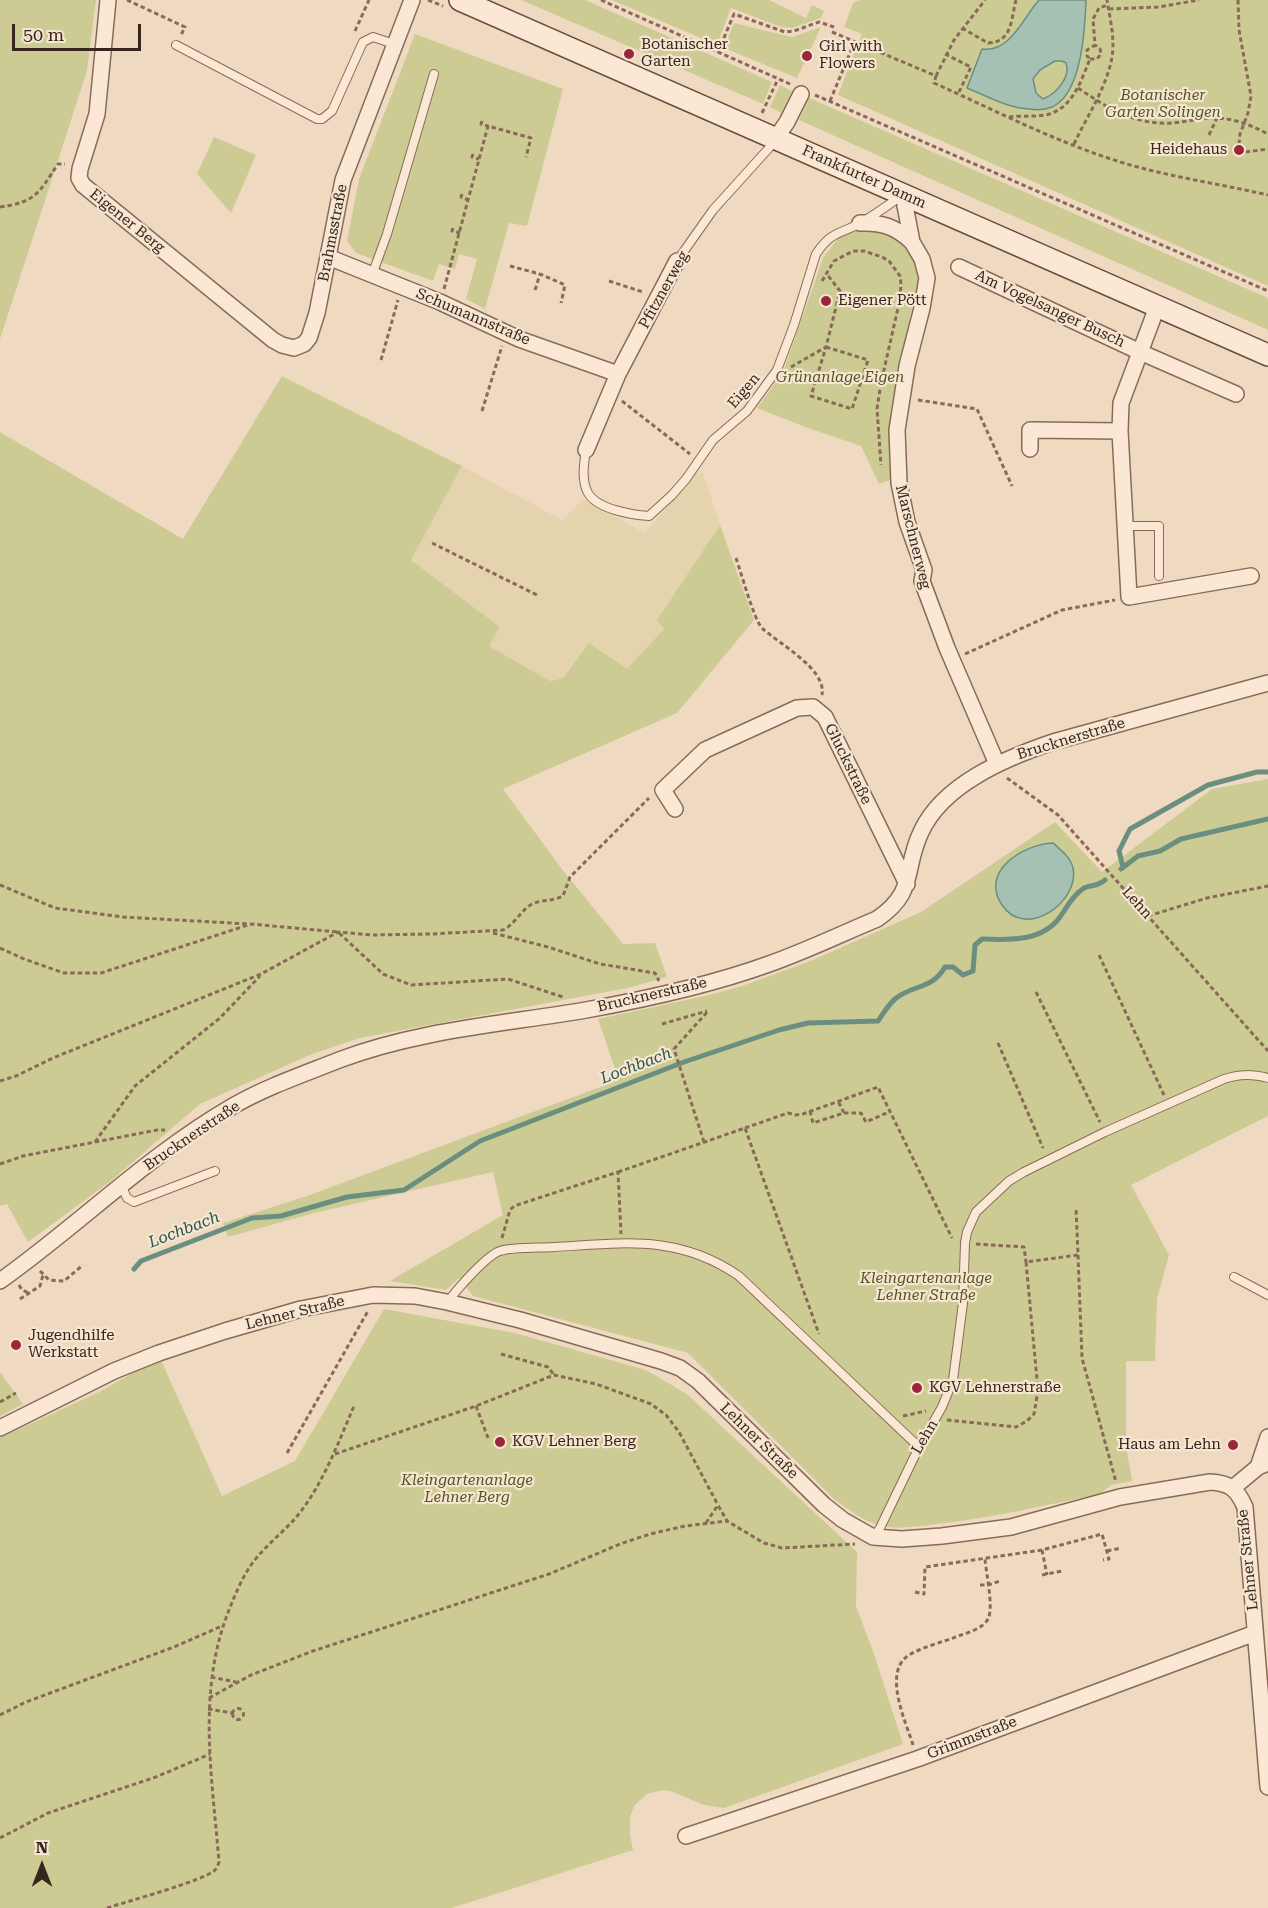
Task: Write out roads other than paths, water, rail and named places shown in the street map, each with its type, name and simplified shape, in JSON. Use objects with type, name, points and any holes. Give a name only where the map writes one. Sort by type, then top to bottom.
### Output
[{"type":"main road","name":"Frankfurter Damm","points":[[460,0],[772,143],[903,195],[1268,355]]},
{"type":"street","name":"Eigener Berg","points":[[108,0],[97,114],[80,169],[83,185],[273,340],[294,348]]},
{"type":"street","name":"Brahmsstraße","points":[[294,348],[304,344],[309,338],[317,313],[343,180],[412,0]]},
{"type":"street","points":[[772,143],[802,91]]},
{"type":"street","name":"Marschnerweg","points":[[903,195],[912,242],[922,259],[927,278],[907,366],[897,430],[899,483],[907,522],[924,570],[922,582],[952,660],[997,764]]},
{"type":"street","points":[[860,223],[872,222],[892,227],[912,242]]},
{"type":"street","name":"Schumannstraße","points":[[328,257],[454,308],[506,333],[618,374]]},
{"type":"street","name":"Pfitznerweg","points":[[586,450],[618,374],[678,261]]},
{"type":"street","name":"Am Vogelsanger Busch","points":[[959,267],[1140,352],[1236,394]]},
{"type":"street","name":"Am Vogelsanger Busch","points":[[1157,307],[1121,403],[1120,431],[1129,597],[1251,576]]},
{"type":"street","points":[[1030,449],[1030,430],[1120,431]]},
{"type":"street","name":"Brucknerstraße","points":[[0,1281],[186,1136],[234,1106],[342,1059],[375,1048],[471,1027],[587,1009],[666,993],[769,964],[877,919],[890,910],[901,897],[907,884],[912,855],[921,831],[938,804],[958,788],[997,764],[1021,752],[1053,741],[1268,683]]},
{"type":"street","name":"Gluckstraße","points":[[675,809],[663,790],[705,750],[797,708],[813,707],[825,717],[907,884]]},
{"type":"street","name":"Lehner Straße","points":[[0,1428],[114,1371],[159,1353],[290,1312],[373,1295],[415,1296],[520,1320],[680,1368],[698,1381],[824,1505],[843,1520],[873,1537],[902,1539],[981,1532],[1011,1527],[1120,1497],[1210,1482],[1224,1483],[1234,1487],[1245,1507],[1268,1787]]},
{"type":"street","points":[[1234,1487],[1263,1465],[1268,1437]]},
{"type":"street","name":"Grimmstraße","points":[[687,1836],[917,1759],[1255,1633]]},
{"type":"lane","points":[[176,45],[317,119],[322,119],[332,111],[363,42],[373,37],[394,44]]},
{"type":"lane","points":[[372,275],[387,234],[434,74]]},
{"type":"lane","name":"Pfitznerweg","points":[[678,261],[713,210],[772,143]]},
{"type":"lane","name":"Eigen","points":[[586,450],[584,468],[588,492],[595,500],[633,515],[649,516],[672,495],[713,440],[747,411],[777,370],[816,254],[830,236],[860,223],[903,195]]},
{"type":"lane","points":[[1125,526],[1158,526],[1159,576]]},
{"type":"lane","name":"Lehn","points":[[873,1537],[881,1526],[919,1447],[936,1419],[953,1380],[958,1351],[965,1243],[976,1212],[1009,1181],[1105,1132],[1224,1079],[1253,1074],[1268,1078]]},
{"type":"lane","points":[[121,1185],[127,1198],[134,1202],[215,1171]]},
{"type":"lane","points":[[447,1302],[462,1282],[498,1251],[622,1243],[650,1243],[678,1247],[720,1263],[739,1276],[919,1447]]},
{"type":"lane","points":[[1234,1277],[1268,1295]]},
{"type":"waterway","points":[[1123,867],[1119,851],[1130,829],[1208,785],[1257,772],[1268,772]]},
{"type":"waterway","name":"Lochbach","points":[[1121,869],[1138,856],[1160,851],[1181,839],[1268,819]]},
{"type":"waterway","name":"Lochbach","points":[[134,1269],[141,1261],[252,1218],[281,1216],[347,1197],[404,1190],[480,1141],[684,1062],[779,1030],[808,1023],[878,1021],[895,999],[934,980],[945,967],[953,967],[963,975],[973,971],[975,945],[982,939],[1024,938],[1044,931],[1053,925],[1080,891],[1105,880]]},
{"type":"place","name":"Botanischer Garten","points":[[629,54]]},
{"type":"place","name":"Girl with Flowers","points":[[807,56]]},
{"type":"place","name":"Heidehaus","points":[[1239,150]]},
{"type":"place","name":"Eigener Pött","points":[[826,301]]},
{"type":"place","name":"Jugendhilfe Werkstatt","points":[[16,1345]]},
{"type":"place","name":"KGV Lehnerstraße","points":[[917,1388]]},
{"type":"place","name":"KGV Lehner Berg","points":[[500,1442]]},
{"type":"place","name":"Haus am Lehn","points":[[1233,1445]]},
{"type":"park label","name":"Botanischer Garten Solingen","points":[[1163,104]]},
{"type":"park label","name":"Grünanlage Eigen","points":[[840,378]]},
{"type":"park label","name":"Kleingartenanlage Lehner Straße","points":[[926,1288]]},
{"type":"park label","name":"Kleingartenanlage Lehner Berg","points":[[467,1490]]}]
